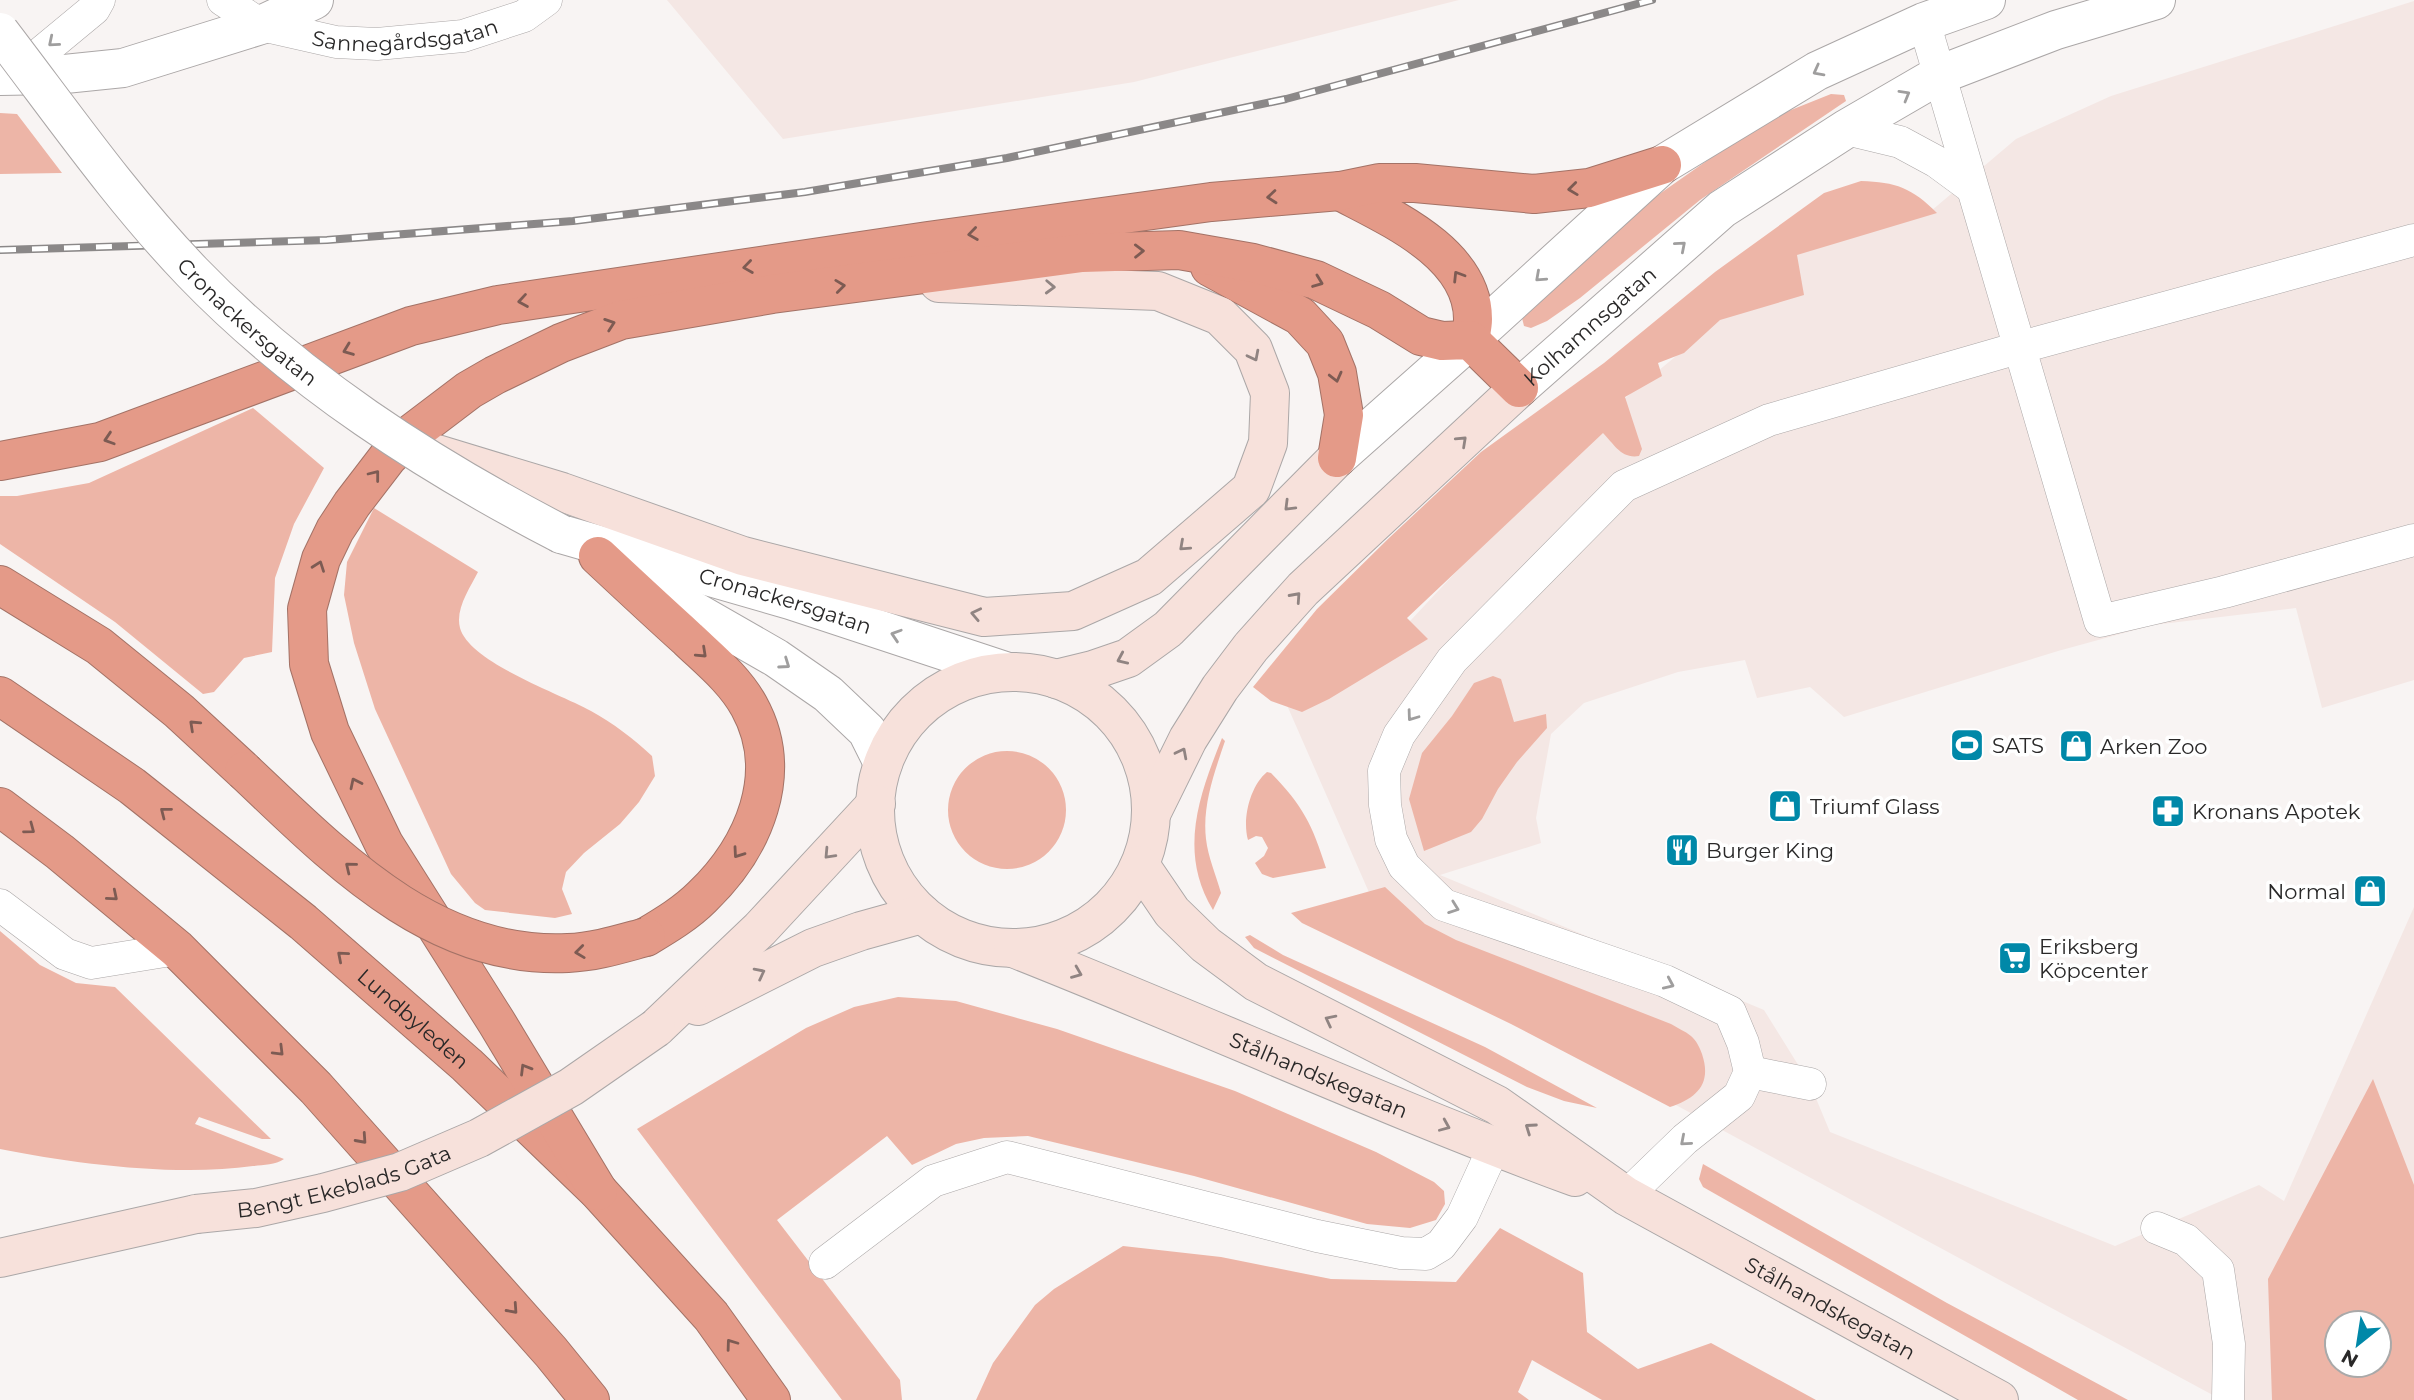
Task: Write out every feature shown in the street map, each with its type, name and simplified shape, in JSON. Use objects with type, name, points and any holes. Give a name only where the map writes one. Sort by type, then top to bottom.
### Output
[{"type":"highway","points":[[0,461],[100,442],[411,326],[498,305],[928,240],[1211,202],[1340,191],[1379,183],[1415,183],[1534,194],[1589,188],[1662,165]]},
{"type":"highway","points":[[1340,191],[1422,237],[1449,261],[1467,291],[1473,318],[1470,341]]},
{"type":"highway","points":[[597,1191],[497,1023],[384,844],[330,732],[309,664],[307,609],[313,585],[335,530],[388,457],[411,434],[469,390],[525,359],[621,320],[772,293],[1082,253],[1179,250],[1253,263],[1316,280],[1379,310],[1422,336],[1442,341],[1470,341],[1519,388]]},
{"type":"highway","points":[[1179,250],[1300,316],[1325,343],[1337,373],[1343,415],[1337,458]]},
{"type":"highway","points":[[0,585],[99,646],[179,711],[324,847],[371,884],[425,920],[483,942],[523,952],[568,953],[604,949],[646,937],[682,914],[702,897],[743,847],[756,821],[763,792],[765,764],[760,731],[749,705],[729,678],[598,556]]},
{"type":"highway","name":"Lundbyleden","points":[[0,696],[132,786],[303,922],[467,1065],[597,1191],[711,1316],[771,1400]]},
{"type":"highway","points":[[0,807],[60,852],[177,949],[316,1088],[551,1352],[590,1400]]},
{"type":"street","name":"Sannegårdsgatan","points":[[6,76],[55,75],[123,68],[261,25],[314,0]]},
{"type":"street","points":[[1056,679],[1093,670],[1128,657],[1168,629],[1337,458],[1470,341],[1662,165],[1817,71],[1924,22],[1986,0]]},
{"type":"street","name":"Kolhamnsgatan","points":[[1151,814],[1188,739],[1220,688],[1303,589],[1519,388],[1722,209],[1846,129],[1939,75],[2056,30],[2155,0]]},
{"type":"street","name":"Cronackersgatan","points":[[0,32],[136,208],[192,272],[268,344],[333,394],[488,496],[561,534],[776,658],[828,694],[867,731],[883,764]]},
{"type":"street","points":[[412,448],[562,492],[743,556],[984,617],[1073,611],[1149,577],[1251,489],[1268,443],[1270,393],[1253,349],[1220,316],[1158,291],[884,280]]},
{"type":"street","name":"Cronackersgatan","points":[[561,534],[776,596],[1008,672]]},
{"type":"street","points":[[1020,672],[1056,679],[1079,689],[1100,703],[1118,720],[1133,741],[1143,764],[1150,789],[1151,814],[1148,840],[1140,865],[1115,904],[1099,919],[1079,931],[1036,946],[1013,948],[965,939],[949,933],[922,914],[899,888],[883,856],[876,822],[876,804],[883,764],[903,728],[931,699],[967,680],[987,674],[1020,672]]},
{"type":"street","name":"Bengt Ekeblads Gata","points":[[656,1028],[760,929],[876,804]]},
{"type":"street","name":"Stålhandskegatan","points":[[1140,865],[1181,921],[1206,946],[1256,982],[1497,1105],[1626,1196],[1999,1400]]},
{"type":"street","name":"Bengt Ekeblads Gata","points":[[0,1258],[195,1214],[256,1208],[400,1172],[478,1138],[571,1087],[656,1028],[813,948],[922,914]]},
{"type":"street","name":"Stålhandskegatan","points":[[1013,948],[1159,1006],[1494,1147],[1626,1196]]},
{"type":"lane","points":[[6,76],[94,9],[99,0]]},
{"type":"lane","points":[[223,0],[261,25]]},
{"type":"lane","name":"Sannegårdsgatan","points":[[261,25],[336,42],[411,42],[463,36],[524,16],[546,0]]},
{"type":"lane","points":[[1924,22],[2100,621],[2224,592],[2414,540]]},
{"type":"lane","points":[[1846,129],[1900,142],[1937,162],[1971,187]]},
{"type":"lane","points":[[1626,1196],[1685,1139],[1739,1096],[1750,1072],[1743,1043],[1730,1012],[1665,981],[1444,905],[1404,866],[1391,839],[1385,805],[1384,771],[1399,735],[1452,660],[1624,486],[1769,420],[2018,348],[2414,240]]},
{"type":"lane","points":[[0,905],[65,954],[91,963],[177,949]]},
{"type":"lane","points":[[1750,1072],[1810,1084]]},
{"type":"lane","points":[[825,1263],[933,1181],[1007,1157],[1317,1236],[1401,1253],[1426,1254],[1441,1245],[1462,1217],[1494,1147]]},
{"type":"lane","points":[[2157,1228],[2186,1240],[2218,1270],[2229,1344],[2228,1400]]},
{"type":"shaded area","points":[[667,0],[1459,0],[1134,82],[783,139]]},
{"type":"shaded area","points":[[2414,1],[2414,680],[2322,708],[2296,608],[2153,625],[2058,651],[1844,717],[1810,687],[1757,698],[1745,660],[1678,672],[1584,703],[1551,734],[1536,818],[1541,843],[1440,875],[1764,1010],[1810,1084],[1830,1132],[2115,1246],[2259,1185],[2284,1201],[2414,907],[2414,1400],[2222,1400],[1396,954],[1286,703],[1411,620],[1595,423],[1681,352],[1794,251],[1931,211],[2016,139],[2111,96]]},
{"type":"shaded area","points":[[1831,94],[1844,95],[1846,101],[1700,200],[1580,298],[1547,321],[1531,328],[1524,326],[1522,318],[1593,248],[1658,195],[1735,141],[1786,112]]},
{"type":"shaded area","points":[[0,113],[17,114],[62,173],[0,174]]},
{"type":"shaded area","points":[[1861,181],[1903,188],[1937,213],[1797,255],[1804,295],[1720,320],[1684,353],[1658,363],[1662,376],[1625,397],[1642,449],[1639,456],[1623,453],[1603,433],[1407,618],[1428,639],[1329,699],[1302,712],[1271,701],[1253,687],[1317,609],[1481,452],[1604,363],[1715,272],[1824,193]]},
{"type":"shaded area","points":[[253,408],[324,468],[294,524],[275,578],[272,652],[244,658],[214,692],[203,694],[115,622],[0,544],[0,496],[17,496],[89,483]]},
{"type":"shaded area","points":[[374,508],[478,572],[464,599],[459,621],[467,641],[480,653],[518,676],[599,716],[652,756],[655,776],[639,802],[620,824],[584,853],[566,872],[562,889],[572,914],[555,918],[485,910],[475,903],[451,874],[375,709],[354,643],[344,595],[347,562]]},
{"type":"shaded area","points":[[1493,676],[1501,679],[1514,722],[1546,714],[1547,728],[1517,762],[1471,832],[1424,851],[1409,799],[1422,753],[1474,683]]},
{"type":"shaded area","points":[[1222,738],[1225,741],[1210,789],[1205,826],[1210,859],[1221,893],[1213,910],[1202,888],[1194,845],[1200,803]]},
{"type":"shaded area","points":[[1007,751],[1030,755],[1049,768],[1062,787],[1066,810],[1062,833],[1049,852],[1030,865],[1007,869],[984,865],[965,852],[952,833],[948,810],[952,787],[965,768],[984,755]]},
{"type":"shaded area","points":[[1267,772],[1271,773],[1299,806],[1316,839],[1326,868],[1273,878],[1262,874],[1255,863],[1264,856],[1268,848],[1262,837],[1256,836],[1248,840],[1247,813],[1252,794]]},
{"type":"shaded area","points":[[1385,887],[1425,924],[1456,940],[1671,1024],[1686,1033],[1698,1044],[1705,1065],[1700,1088],[1688,1099],[1670,1107],[1511,1024],[1302,923],[1291,913]]},
{"type":"shaded area","points":[[0,931],[40,965],[76,983],[115,987],[271,1139],[262,1139],[199,1117],[195,1124],[284,1159],[269,1164],[223,1169],[159,1169],[60,1160],[0,1149]]},
{"type":"shaded area","points":[[1250,935],[1283,955],[1485,1047],[1597,1108],[1564,1101],[1527,1087],[1254,948],[1245,937]]},
{"type":"shaded area","points":[[898,997],[956,1001],[1057,1029],[1235,1091],[1376,1152],[1434,1182],[1444,1191],[1445,1204],[1436,1220],[1410,1228],[1367,1224],[1194,1176],[1028,1136],[984,1138],[956,1144],[912,1165],[887,1136],[777,1220],[900,1380],[902,1400],[842,1400],[637,1129],[806,1028],[854,1007]]},
{"type":"shaded area","points":[[2373,1079],[2414,1185],[2414,1400],[2272,1400],[2268,1279]]},
{"type":"shaded area","points":[[1703,1164],[1947,1303],[2128,1400],[2078,1400],[1703,1187],[1699,1179]]},
{"type":"shaded area","points":[[1500,1228],[1583,1273],[1587,1332],[1638,1369],[1711,1343],[1816,1400],[1602,1400],[1532,1360],[1518,1392],[1529,1400],[976,1400],[993,1363],[1035,1305],[1054,1289],[1123,1246],[1221,1257],[1331,1279],[1456,1282]]},
{"type":"railway","points":[[0,250],[327,240],[573,221],[805,192],[1007,158],[1286,99],[1652,0]]},
{"type":"place","name":"SATS","points":[[1967,745]]},
{"type":"place","name":"Arken Zoo","points":[[2076,746]]},
{"type":"place","name":"Triumf Glass","points":[[1785,806]]},
{"type":"place","name":"Kronans Apotek","points":[[2168,811]]},
{"type":"place","name":"Burger King","points":[[1682,850]]},
{"type":"place","name":"Normal","points":[[2370,891]]},
{"type":"place","name":"Eriksberg Köpcenter","points":[[2015,958]]}]
